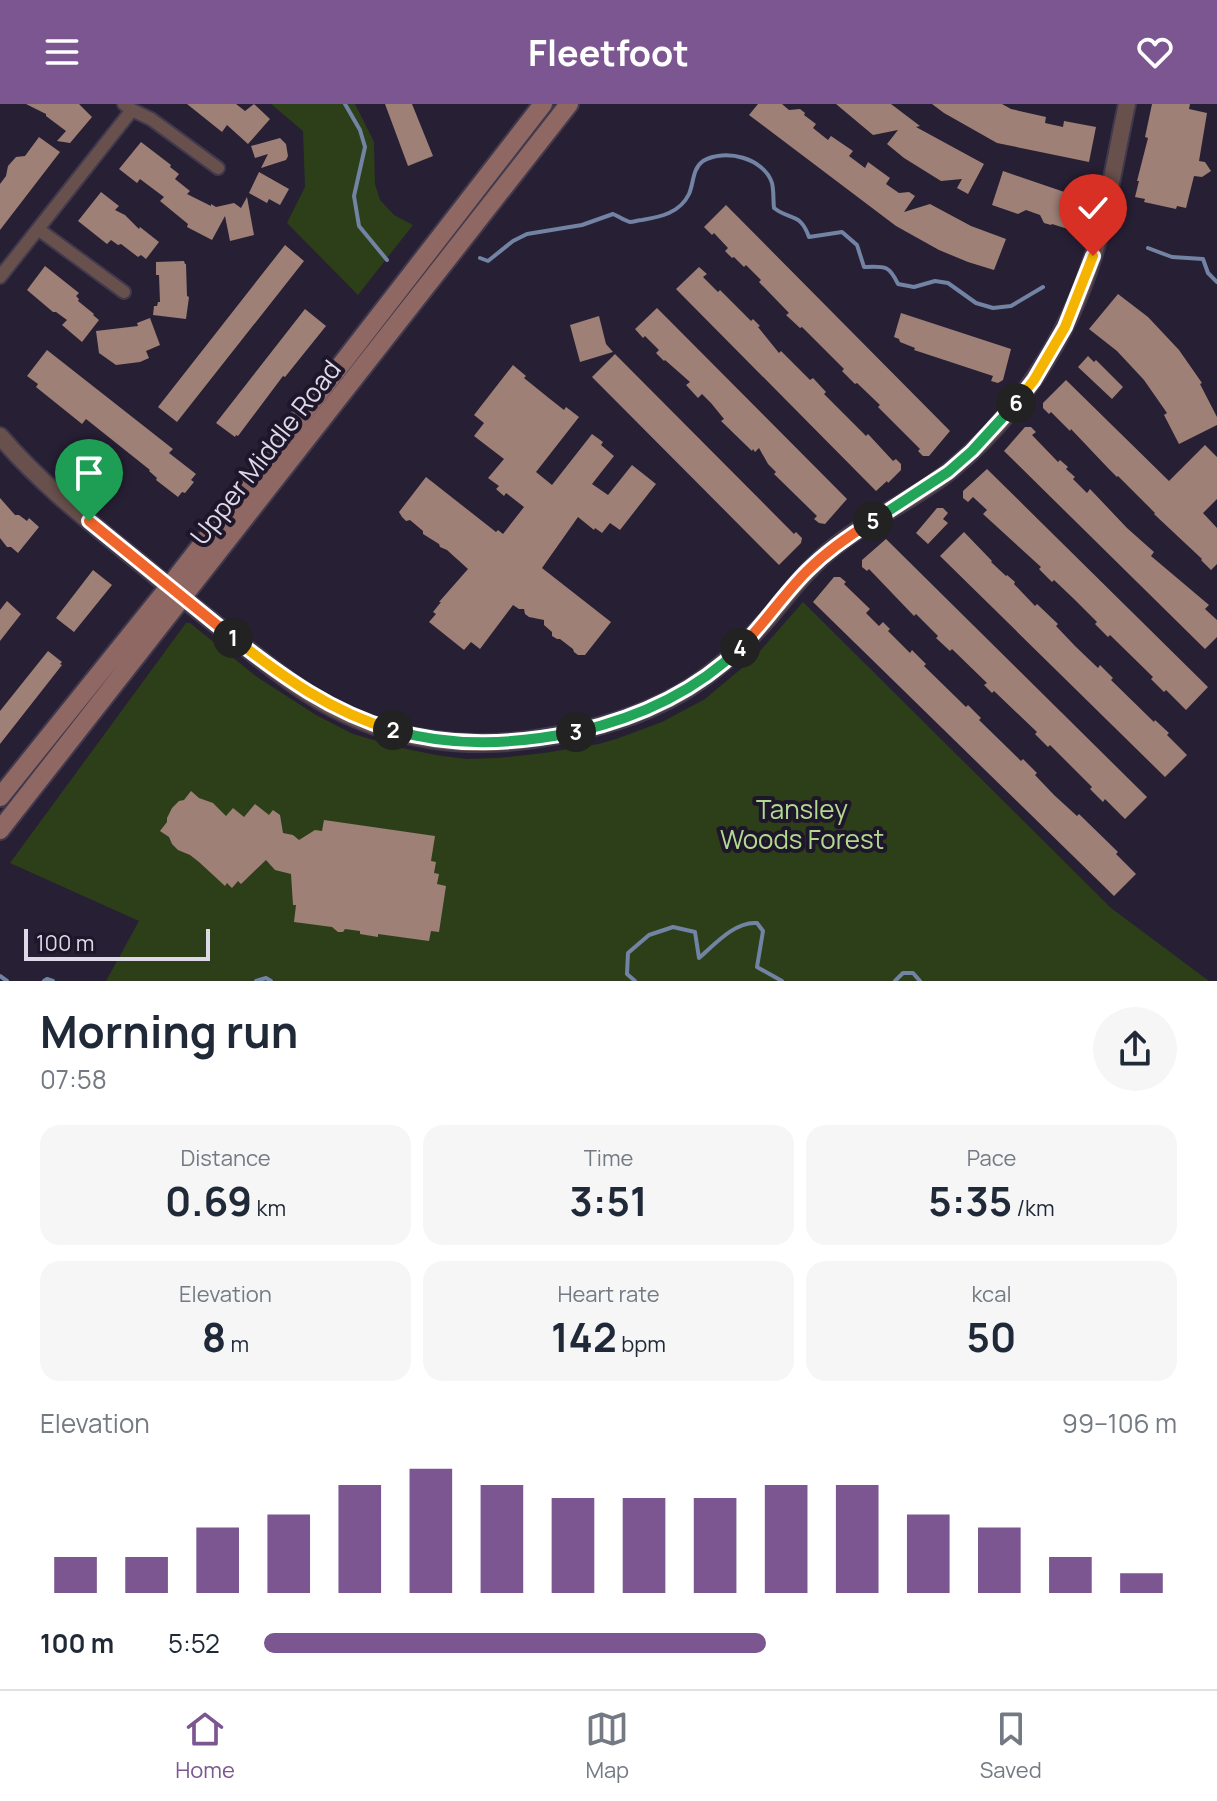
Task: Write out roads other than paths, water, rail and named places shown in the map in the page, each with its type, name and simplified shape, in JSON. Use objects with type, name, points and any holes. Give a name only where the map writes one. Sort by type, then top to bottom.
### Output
[{"type":"main road","name":"Upper Middle Road","points":[[0,830],[543,104]]},
{"type":"main road","name":"Upper Middle Road","points":[[0,797],[176,593],[569,104]]},
{"type":"street","points":[[0,436],[54,492],[272,669],[320,701],[364,721],[444,742],[504,743],[584,730],[630,718],[680,693],[731,656],[806,572],[829,551],[934,482],[962,460],[1004,418],[1034,380],[1069,318],[1093,256],[1127,104]]},
{"type":"street","points":[[0,277],[128,107],[151,119],[218,168]]},
{"type":"street","points":[[38,229],[124,292]]},
{"type":"waterway","points":[[345,104],[360,130],[365,147],[354,196],[359,226],[387,260]]},
{"type":"waterway","points":[[480,258],[488,261],[527,234],[582,225],[613,214],[630,222],[669,213],[685,200],[697,168],[703,161],[722,155],[743,158],[761,167],[772,183],[774,208],[798,220],[809,237],[842,232],[857,245],[864,267],[886,268],[898,284],[914,287],[935,281],[948,283],[976,303],[993,308],[1011,306],[1043,287]]},
{"type":"waterway","points":[[1148,248],[1172,257],[1203,259],[1208,273],[1217,282]]},
{"type":"waterway","points":[[635,981],[627,974],[628,953],[649,935],[673,927],[695,932],[699,958],[733,930],[749,923],[757,923],[763,931],[757,967],[782,981]]},
{"type":"waterway","points":[[895,981],[903,973],[913,973],[920,981]]},
{"type":"waterway","points":[[0,976],[7,981]]},
{"type":"waterway","points":[[256,981],[266,978],[271,981]]},
{"type":"waterway","points":[[44,981],[53,981]]},
{"type":"park label","name":"Tansley Woods Forest","points":[[802,824]]}]
